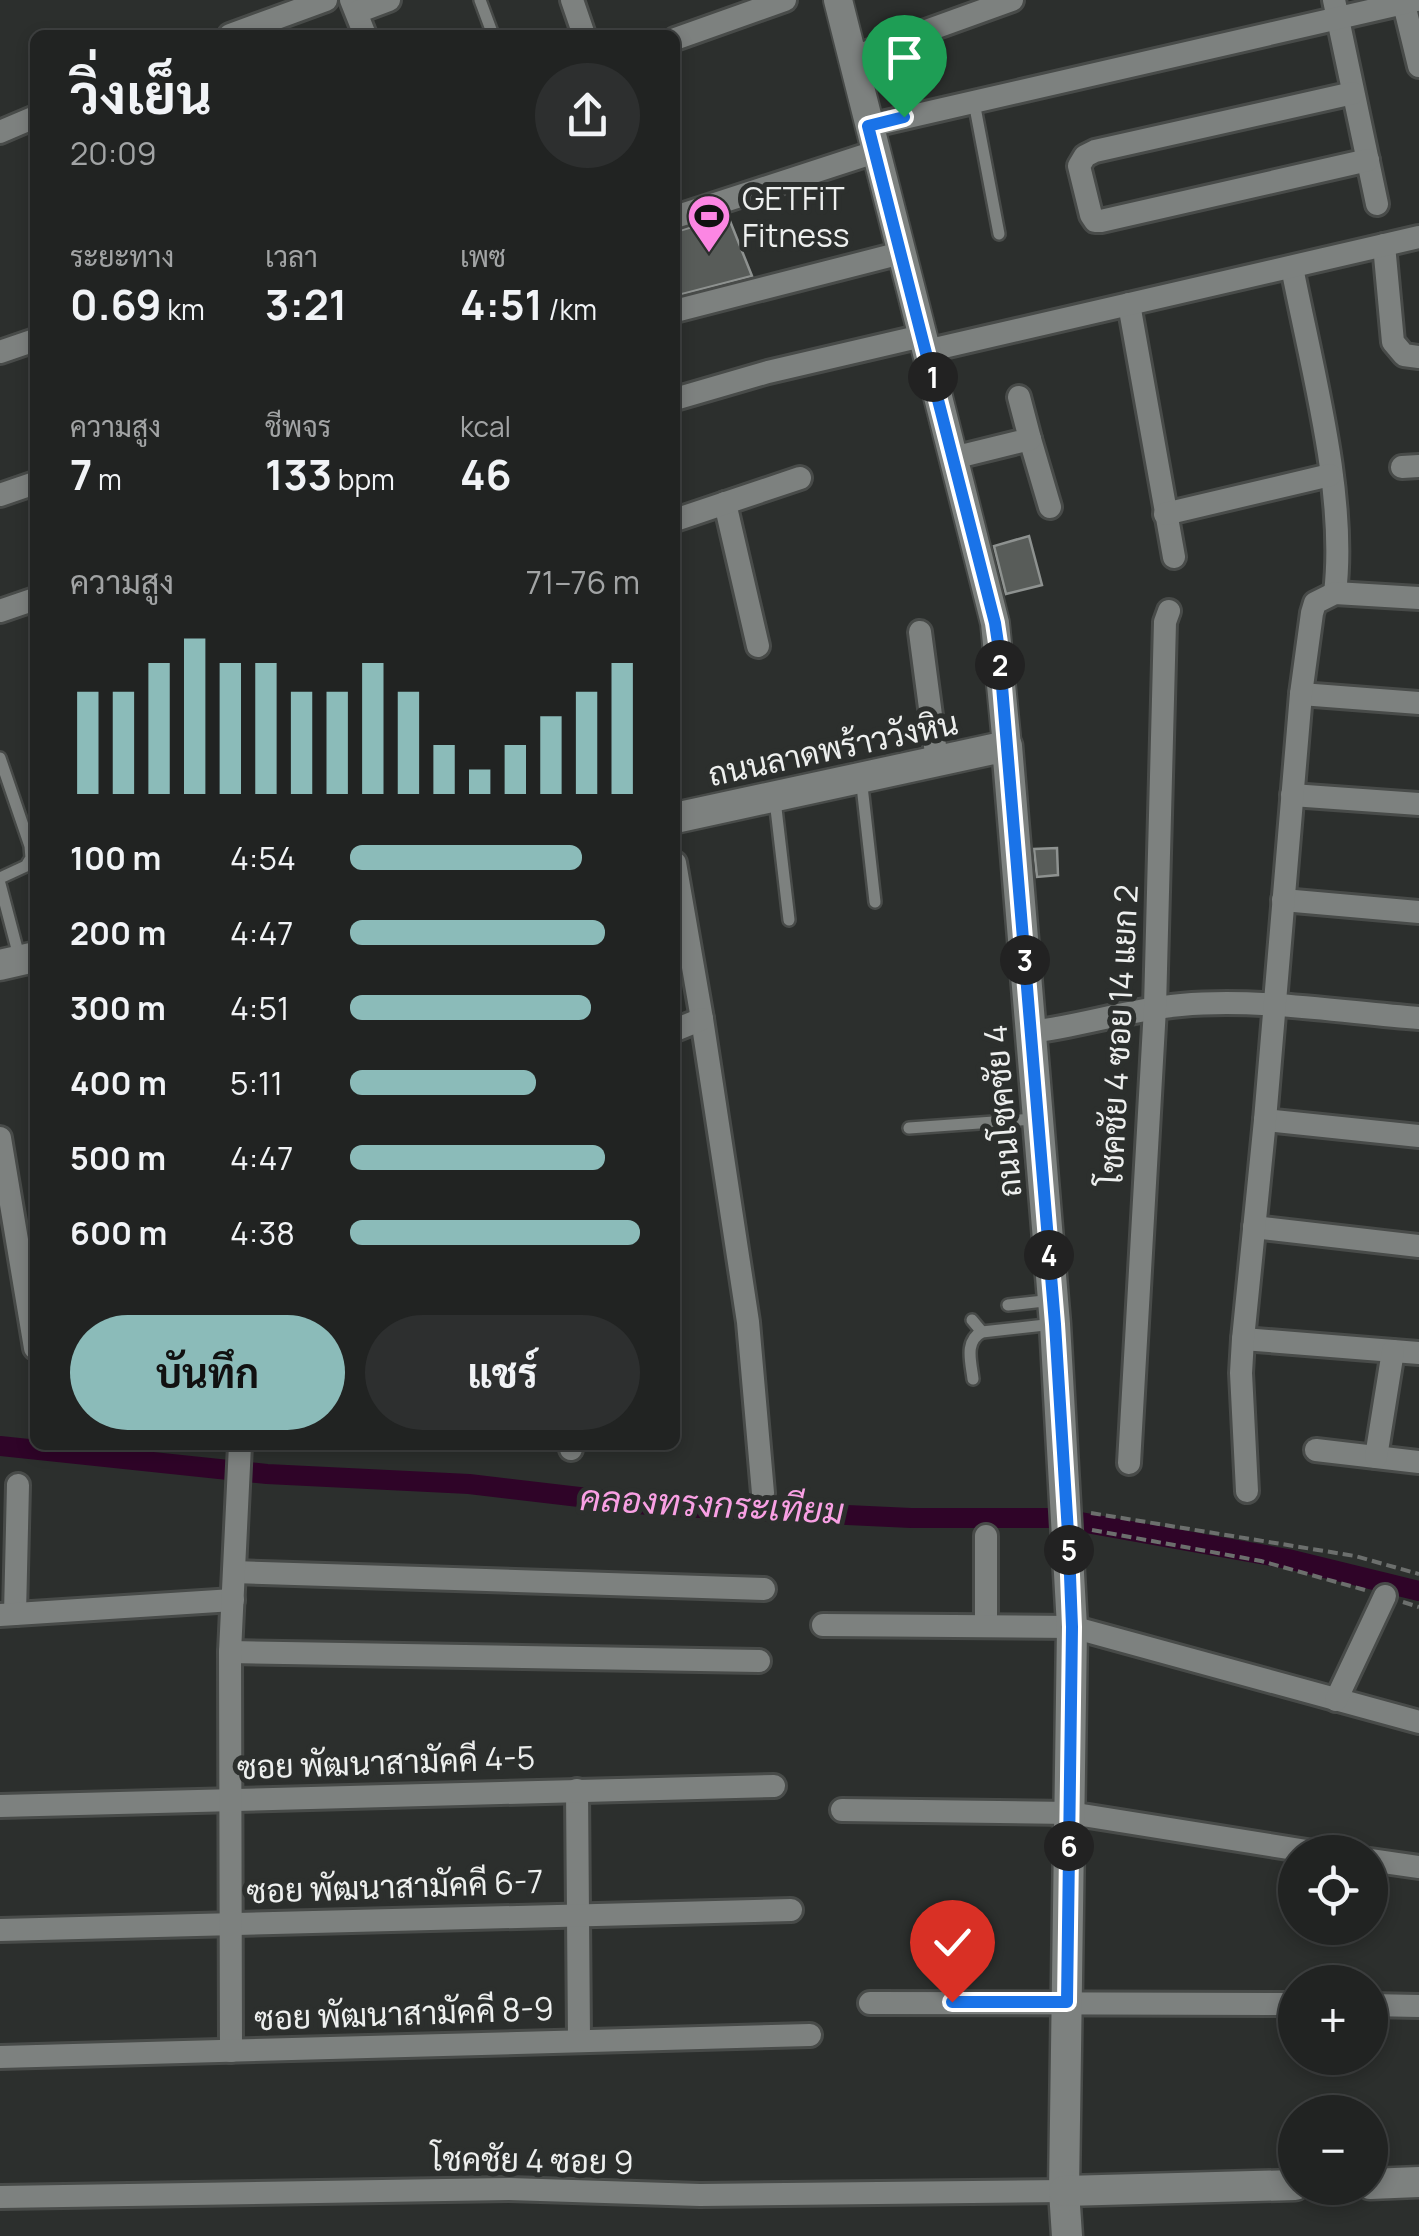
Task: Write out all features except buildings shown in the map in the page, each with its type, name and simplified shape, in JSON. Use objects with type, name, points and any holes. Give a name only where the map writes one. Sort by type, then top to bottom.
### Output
[{"type":"main road","name":"ถนนลาดพร้าววังหิน","points":[[680,817],[1007,746]]},
{"type":"main road","name":"ถนนโชคชัย 4","points":[[1007,746],[1054,1312],[1072,1627],[1064,2191],[1067,2236]]},
{"type":"main road","points":[[1388,2183],[1419,2182]]},
{"type":"main road","points":[[1064,2191],[1278,2186]]},
{"type":"street","points":[[244,30],[326,0]]},
{"type":"street","points":[[363,30],[354,6],[389,0]]},
{"type":"street","points":[[572,0],[582,30]]},
{"type":"street","points":[[680,35],[718,11],[785,0]]},
{"type":"street","name":"ถนนโชคชัย 4","points":[[838,0],[995,623],[1007,746]]},
{"type":"street","points":[[851,58],[1012,0]]},
{"type":"street","points":[[680,215],[974,102],[1336,9],[1408,1],[1418,61]]},
{"type":"street","points":[[1336,9],[1377,204]]},
{"type":"street","points":[[1354,93],[1095,151],[1084,156],[1078,166],[1091,215],[1095,221],[1101,221],[1368,160]]},
{"type":"street","points":[[0,132],[30,119]]},
{"type":"street","points":[[680,398],[768,372],[1129,304],[1419,236]]},
{"type":"street","points":[[1384,246],[1393,342],[1404,355],[1419,356]]},
{"type":"street","points":[[680,310],[901,253]]},
{"type":"street","points":[[1292,267],[1330,475],[1338,540],[1335,593]]},
{"type":"street","points":[[1129,304],[1174,558]]},
{"type":"street","points":[[0,352],[30,342]]},
{"type":"street","points":[[1019,396],[1050,507]]},
{"type":"street","points":[[953,458],[1030,439]]},
{"type":"street","points":[[1165,514],[1330,475]]},
{"type":"street","points":[[680,518],[800,478]]},
{"type":"street","points":[[0,495],[30,485]]},
{"type":"street","points":[[726,503],[758,646]]},
{"type":"street","points":[[1246,1491],[1243,1339],[1312,613],[1315,603],[1335,593],[1419,598]]},
{"type":"street","points":[[0,611],[30,601]]},
{"type":"street","name":"โชคชัย 4 ซอย 14 แยก 2","points":[[1128,1464],[1155,1008],[1164,622],[1169,611]]},
{"type":"street","points":[[920,632],[937,761]]},
{"type":"street","points":[[1302,694],[1419,703]]},
{"type":"street","points":[[1292,795],[1419,804]]},
{"type":"street","points":[[680,895],[748,1322],[763,1493]]},
{"type":"street","points":[[1283,900],[1419,912]]},
{"type":"street","points":[[1030,1032],[1079,1026],[1155,1008],[1197,1004],[1419,1018]]},
{"type":"street","points":[[680,1028],[702,1019]]},
{"type":"street","points":[[1265,1120],[1419,1136]]},
{"type":"street","points":[[0,1138],[30,1318]]},
{"type":"street","points":[[1254,1228],[1419,1246]]},
{"type":"street","points":[[1243,1339],[1419,1353]]},
{"type":"street","points":[[1376,1457],[1393,1351]]},
{"type":"street","points":[[1316,1450],[1419,1462]]},
{"type":"street","points":[[231,2052],[230,1652],[239,1461]]},
{"type":"street","points":[[18,1484],[7,1614],[233,1600]]},
{"type":"street","points":[[986,1536],[986,1624]]},
{"type":"street","points":[[234,1572],[764,1589]]},
{"type":"street","points":[[1336,1700],[1385,1596]]},
{"type":"street","points":[[823,1625],[1072,1627],[1419,1722]]},
{"type":"street","points":[[230,1652],[759,1661]]},
{"type":"street","name":"ซอย พัฒนาสามัคคี 4-5","points":[[0,1806],[774,1786]]},
{"type":"street","points":[[578,1790],[579,2039]]},
{"type":"street","points":[[842,1810],[1070,1812],[1278,1846]]},
{"type":"street","points":[[1388,1863],[1419,1867]]},
{"type":"street","name":"ซอย พัฒนาสามัคคี 6-7","points":[[0,1930],[791,1910]]},
{"type":"street","points":[[870,2002],[1278,2004]]},
{"type":"street","points":[[1388,2005],[1419,2005]]},
{"type":"street","name":"ซอย พัฒนาสามัคคี 8-9","points":[[0,2057],[810,2035]]},
{"type":"street","name":"โชคชัย 4 ซอย 9","points":[[0,2197],[508,2189],[700,2195],[1064,2191]]},
{"type":"lane","points":[[480,0],[491,30]]},
{"type":"lane","points":[[974,102],[999,234]]},
{"type":"lane","points":[[0,758],[30,855]]},
{"type":"lane","points":[[861,778],[875,902]]},
{"type":"lane","points":[[774,796],[789,920]]},
{"type":"lane","points":[[18,961],[0,881],[30,860]]},
{"type":"lane","points":[[908,1128],[1038,1119]]},
{"type":"lane","points":[[1008,1306],[1054,1312]]},
{"type":"lane","points":[[973,1378],[970,1344],[974,1336],[1054,1312]]},
{"type":"lane","points":[[972,1320],[982,1332]]},
{"type":"path","points":[[1067,1518],[1316,1549],[1419,1574]]},
{"type":"path","points":[[1067,1518],[1261,1561],[1419,1607]]},
{"type":"waterway","name":"คลองทรงกระเทียม","points":[[0,1446],[30,1449]]},
{"type":"waterway","name":"คลองทรงกระเทียม","points":[[38,1450],[267,1474],[469,1484],[656,1506],[911,1518],[1058,1518],[1288,1559],[1419,1591]]},
{"type":"place","name":"GETFiT Fitness","points":[[709,254]]},
{"type":"route","points":[[904,117],[868,126],[999,650],[1055,1324],[1072,1627],[1067,2002],[952,2002]]}]
